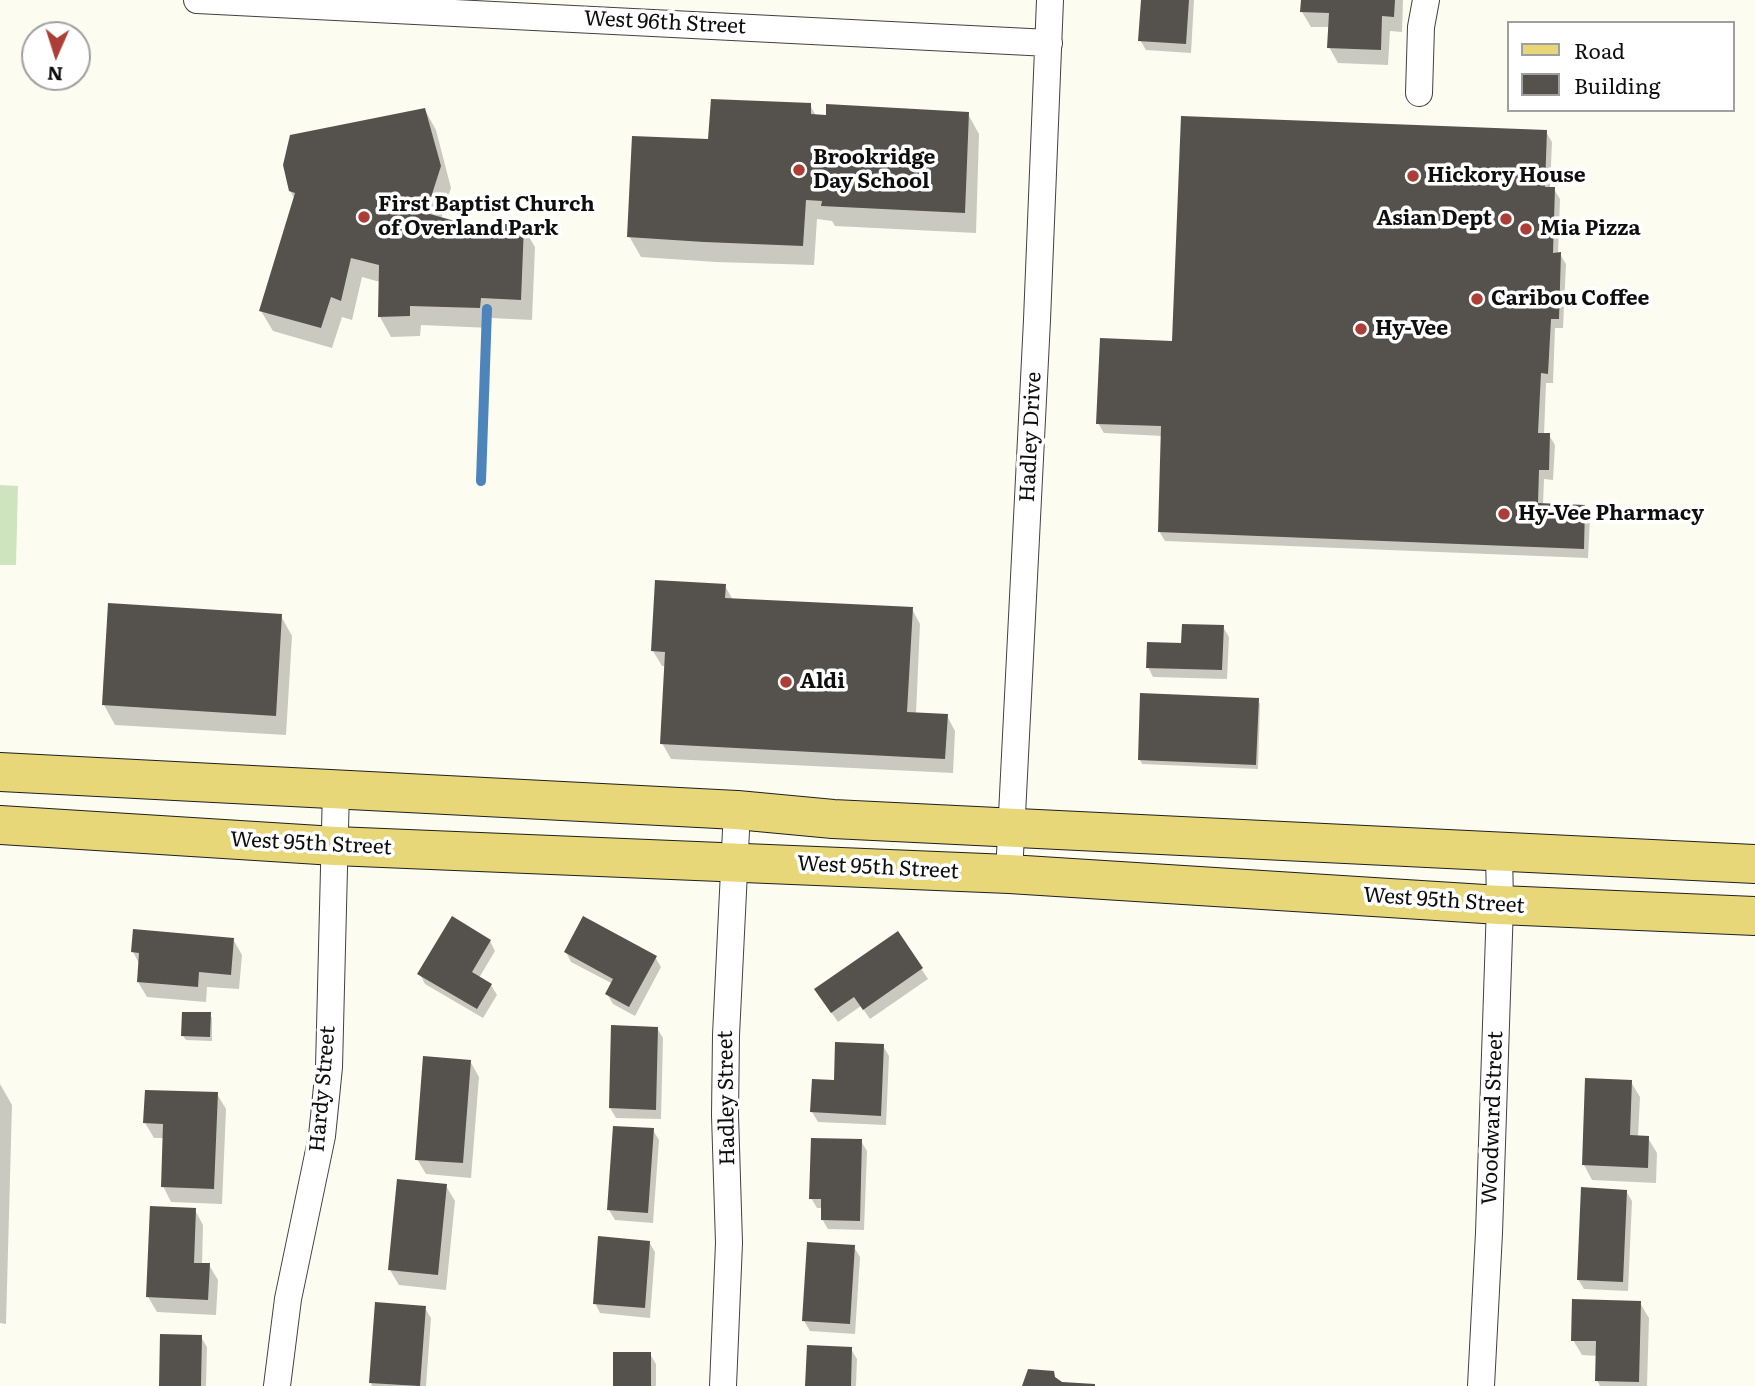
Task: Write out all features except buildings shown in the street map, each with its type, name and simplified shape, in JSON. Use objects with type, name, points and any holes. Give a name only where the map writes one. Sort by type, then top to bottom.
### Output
[{"type":"main road","points":[[0,772],[737,810],[833,818],[1755,864]]},
{"type":"main road","name":"West 95th Street","points":[[0,825],[335,846],[1009,874],[1500,905],[1755,916]]},
{"type":"street","name":"West 96th Street","points":[[197,0],[601,10],[1049,43]]},
{"type":"street","name":"Hadley Drive","points":[[1009,874],[1050,0]]},
{"type":"street","points":[[1419,93],[1421,27],[1426,0]]},
{"type":"street","name":"Hardy Street","points":[[277,1386],[288,1299],[322,1136],[329,1067],[336,789]]},
{"type":"street","name":"Hadley Street","points":[[723,1386],[729,1243],[725,1115],[726,1035],[737,810]]},
{"type":"street","name":"Woodward Street","points":[[1481,1386],[1489,1233],[1500,905],[1499,850]]},
{"type":"green space","points":[[0,485],[18,486],[16,565],[0,565]]},
{"type":"waterway","points":[[481,481],[487,309]]},
{"type":"place","name":"Brookridge Day School","points":[[799,170]]},
{"type":"place","name":"Hickory House","points":[[1413,176]]},
{"type":"place","name":"First Baptist Church of Overland Park","points":[[364,217]]},
{"type":"place","name":"Asian Dept","points":[[1506,219]]},
{"type":"place","name":"Mia Pizza","points":[[1526,229]]},
{"type":"place","name":"Caribou Coffee","points":[[1477,299]]},
{"type":"place","name":"Hy-Vee","points":[[1361,329]]},
{"type":"place","name":"Hy-Vee Pharmacy","points":[[1504,514]]},
{"type":"place","name":"Aldi","points":[[786,682]]}]
